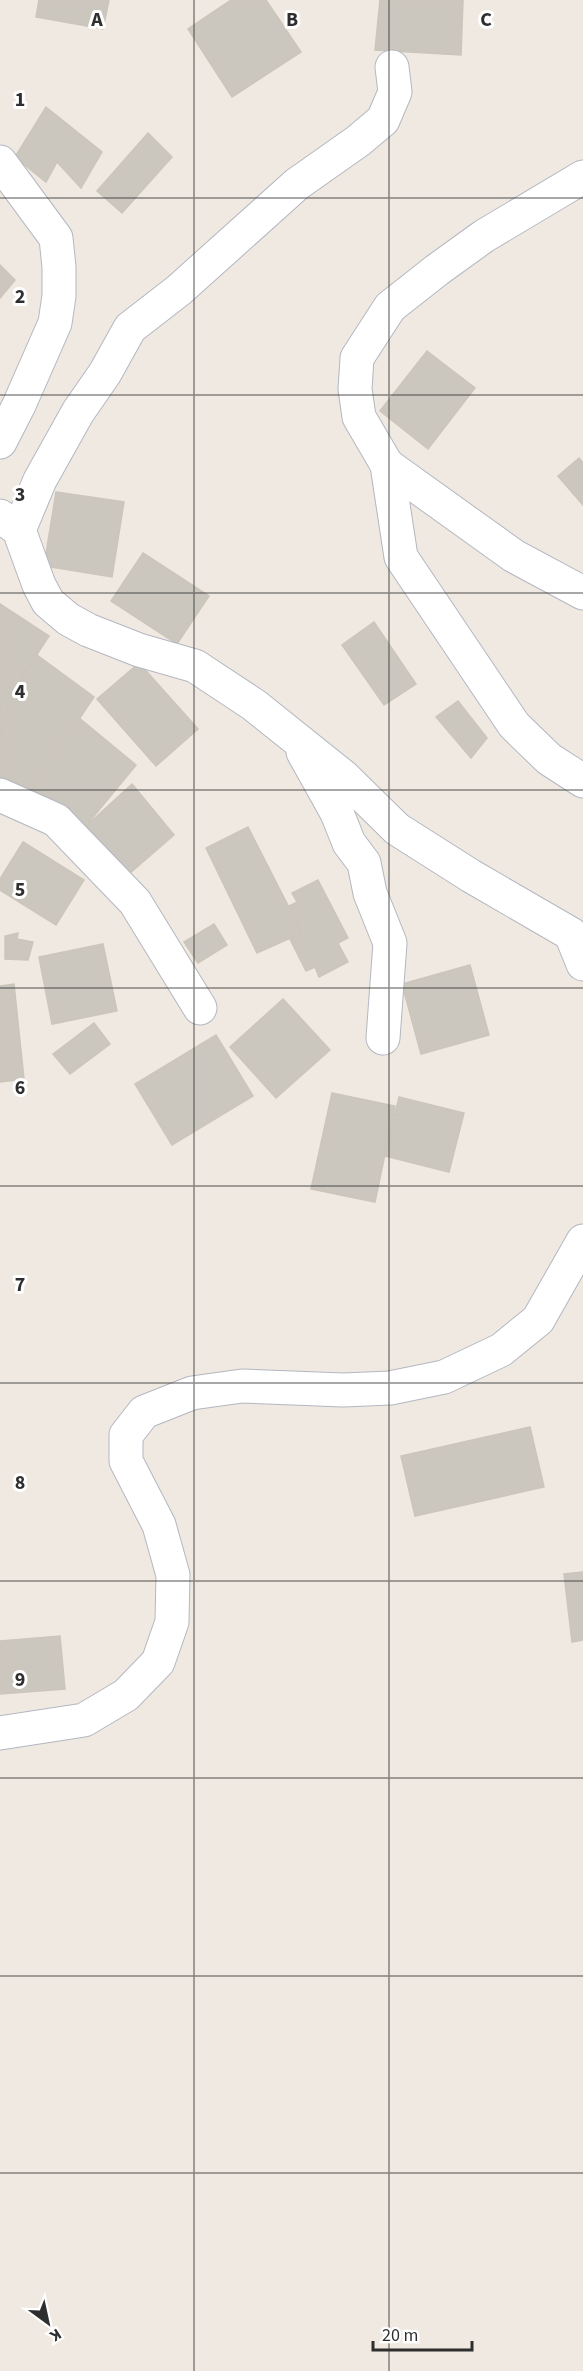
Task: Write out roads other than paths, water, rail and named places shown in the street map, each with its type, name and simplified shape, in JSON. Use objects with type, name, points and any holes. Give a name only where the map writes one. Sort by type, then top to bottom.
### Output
[{"type":"street","points":[[392,67],[395,92],[383,120],[358,141],[297,184],[179,290],[130,328],[105,374],[78,412],[40,480],[10,523],[48,602],[68,620],[139,650],[195,666],[254,705],[344,777],[398,829],[471,876],[577,927],[583,964]]},
{"type":"street","points":[[0,162],[56,238],[59,267],[55,323],[0,442]]},
{"type":"street","points":[[583,177],[484,236],[390,307],[357,358],[355,389],[358,417],[387,465],[401,557],[514,725],[549,759],[583,781]]},
{"type":"street","points":[[387,465],[514,556],[583,593]]},
{"type":"street","points":[[295,738],[338,813],[349,843],[364,863],[370,893],[390,943],[383,1038]]},
{"type":"street","points":[[0,795],[56,820],[135,902],[200,1008]]},
{"type":"street","points":[[0,1733],[84,1720],[126,1695],[158,1662],[172,1622],[173,1575],[159,1525],[126,1461],[126,1435],[144,1412],[192,1393],[242,1386],[343,1390],[390,1388],[444,1377],[501,1350],[538,1320],[583,1241]]}]
